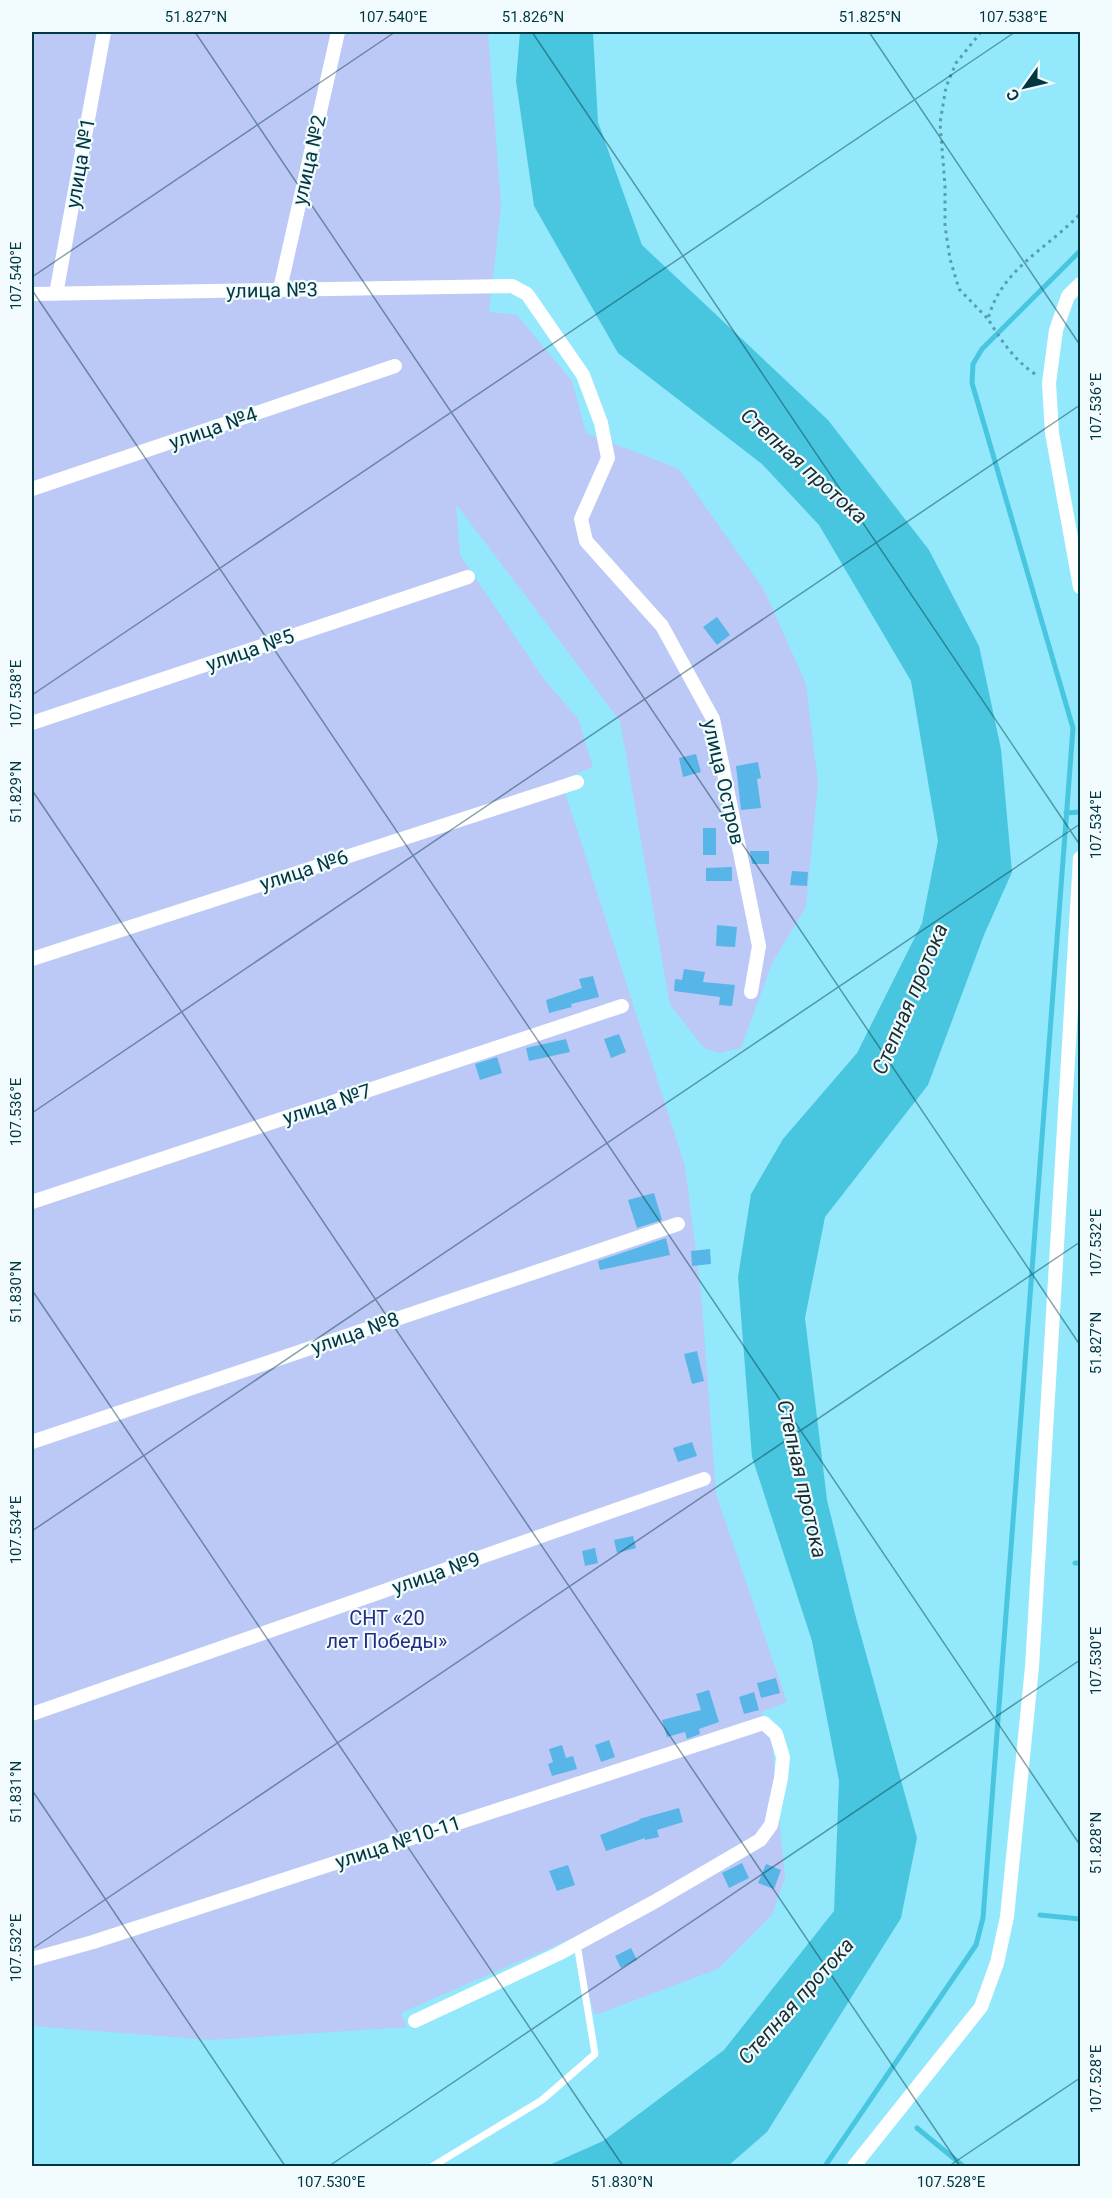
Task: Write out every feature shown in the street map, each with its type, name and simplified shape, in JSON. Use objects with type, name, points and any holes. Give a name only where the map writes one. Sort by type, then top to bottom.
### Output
[{"type":"street","name":"улица №1","points":[[56,294],[104,32]]},
{"type":"street","name":"улица №2","points":[[280,289],[338,32]]},
{"type":"street","points":[[1080,284],[1068,296],[1056,330],[1049,383],[1052,433],[1080,587]]},
{"type":"street","name":"улица №3","points":[[32,294],[512,286]]},
{"type":"street","name":"улица Остров","points":[[512,286],[528,294],[583,375],[601,423],[608,458],[581,519],[586,541],[662,626],[713,719],[759,946],[751,992]]},
{"type":"street","name":"улица №4","points":[[32,489],[395,366]]},
{"type":"street","name":"улица №5","points":[[32,723],[468,577]]},
{"type":"street","name":"улица №6","points":[[32,959],[577,782]]},
{"type":"street","points":[[854,2166],[981,2007],[997,1963],[1006,1917],[1032,1668],[1080,858]]},
{"type":"street","name":"улица №7","points":[[32,1202],[621,1006]]},
{"type":"street","name":"улица №8","points":[[32,1442],[678,1224]]},
{"type":"street","name":"улица №9","points":[[32,1714],[704,1479]]},
{"type":"street","name":"улица №10-11","points":[[32,1959],[93,1942],[764,1723],[776,1734],[783,1757],[771,1825],[760,1840],[577,1944]]},
{"type":"street","points":[[416,2021],[577,1944]]},
{"type":"lane","points":[[433,2166],[542,2100],[595,2054],[577,1944]]},
{"type":"path","points":[[981,32],[956,63],[946,87],[940,123],[945,186],[945,226],[950,259],[959,289],[988,319],[1006,348],[1022,365],[1049,383]]},
{"type":"path","points":[[988,319],[997,295],[1014,272],[1080,214]]},
{"type":"green space","name":"СНТ «20 лет Победы»","points":[[32,32],[488,32],[501,206],[489,312],[517,315],[572,381],[586,433],[679,469],[764,590],[806,684],[818,783],[806,907],[772,963],[741,1048],[720,1053],[704,1048],[670,1005],[620,721],[456,504],[460,555],[543,678],[578,719],[593,767],[561,780],[685,1166],[701,1292],[716,1494],[787,1702],[761,1712],[771,1733],[785,1878],[772,1915],[718,1969],[595,2015],[570,1939],[401,2013],[407,2027],[211,2040],[32,2026]]},
{"type":"water","name":"Степная протока","points":[[520,32],[593,32],[598,122],[642,245],[828,420],[929,550],[979,646],[1001,749],[1012,872],[984,935],[928,1085],[825,1217],[805,1318],[827,1500],[855,1614],[917,1838],[901,1918],[767,2132],[728,2166],[547,2166],[603,2141],[724,2050],[834,1911],[839,1781],[812,1641],[752,1457],[738,1277],[751,1194],[783,1139],[857,1053],[922,923],[938,841],[911,681],[819,525],[762,464],[618,353],[534,206],[516,81]]},
{"type":"building","points":[[717,617],[730,635],[717,645],[703,627]]},
{"type":"building","points":[[696,754],[701,772],[683,777],[679,758]]},
{"type":"building","points":[[758,762],[761,778],[757,779],[761,808],[741,810],[736,766]]},
{"type":"building","points":[[703,828],[716,828],[716,855],[703,855]]},
{"type":"building","points":[[750,851],[769,851],[769,864],[752,864]]},
{"type":"building","points":[[732,867],[732,881],[706,881],[706,868]]},
{"type":"building","points":[[792,871],[808,872],[807,886],[790,885]]},
{"type":"building","points":[[717,925],[737,927],[735,947],[716,946]]},
{"type":"building","points":[[684,969],[705,972],[703,982],[735,985],[732,1006],[719,1005],[720,997],[674,991],[675,979],[682,980]]},
{"type":"building","points":[[593,976],[599,997],[571,1004],[572,1007],[549,1013],[546,1000],[582,988],[579,979]]},
{"type":"building","points":[[619,1034],[626,1052],[611,1058],[604,1039]]},
{"type":"building","points":[[566,1039],[570,1052],[529,1061],[526,1048]]},
{"type":"building","points":[[497,1057],[502,1073],[480,1080],[475,1064]]},
{"type":"building","points":[[654,1193],[662,1220],[637,1228],[628,1200]]},
{"type":"building","points":[[666,1238],[670,1255],[600,1270],[598,1261]]},
{"type":"building","points":[[710,1249],[711,1264],[692,1266],[691,1251]]},
{"type":"building","points":[[697,1351],[704,1381],[692,1384],[684,1354]]},
{"type":"building","points":[[692,1442],[697,1456],[678,1462],[673,1448]]},
{"type":"building","points":[[633,1536],[636,1548],[617,1553],[614,1540]]},
{"type":"building","points":[[595,1548],[598,1563],[585,1566],[582,1551]]},
{"type":"building","points":[[776,1678],[780,1693],[761,1698],[757,1683]]},
{"type":"building","points":[[709,1690],[719,1722],[699,1729],[700,1734],[687,1739],[685,1732],[667,1737],[662,1720],[701,1710],[696,1694]]},
{"type":"building","points":[[754,1692],[759,1710],[744,1714],[739,1697]]},
{"type":"building","points":[[609,1740],[615,1757],[601,1762],[595,1745]]},
{"type":"building","points":[[562,1745],[566,1758],[573,1756],[577,1769],[552,1776],[548,1764],[553,1762],[549,1749]]},
{"type":"building","points":[[679,1808],[683,1822],[657,1830],[659,1837],[645,1840],[645,1838],[606,1851],[600,1835],[639,1819]]},
{"type":"building","points":[[742,1863],[749,1878],[729,1888],[722,1873]]},
{"type":"building","points":[[766,1864],[781,1870],[774,1889],[758,1883]]},
{"type":"building","points":[[568,1865],[575,1885],[557,1891],[549,1871]]},
{"type":"building","points":[[631,1948],[637,1960],[621,1968],[615,1956]]},
{"type":"waterway","points":[[825,2166],[976,1945],[983,1918],[1073,728],[972,383],[973,364],[982,349],[1080,251]]},
{"type":"waterway","points":[[1066,813],[1080,812]]},
{"type":"waterway","points":[[1075,1563],[1080,1563]]},
{"type":"waterway","points":[[1040,1915],[1080,1919]]},
{"type":"waterway","points":[[917,2128],[963,2166]]}]
